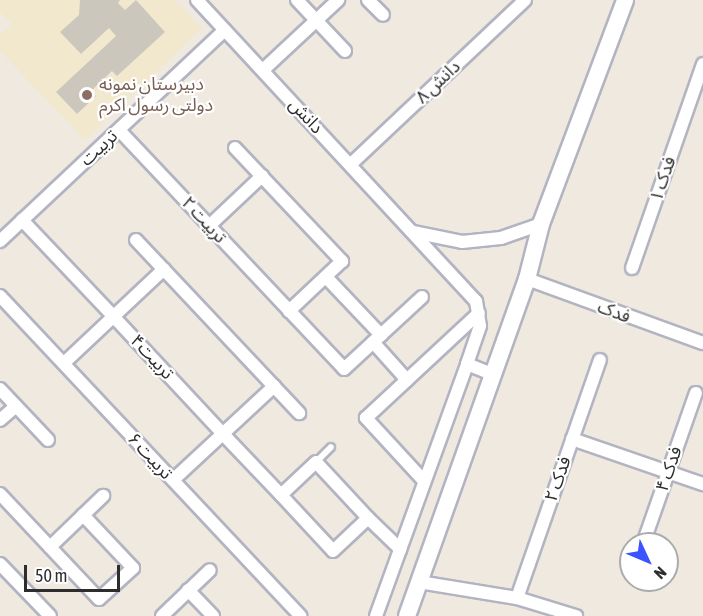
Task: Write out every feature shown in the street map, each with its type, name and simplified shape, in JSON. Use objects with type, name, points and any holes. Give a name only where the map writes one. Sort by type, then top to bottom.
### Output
[{"type":"street","name":"دانش","points":[[197,0],[476,301],[479,313]]},
{"type":"street","points":[[297,0],[345,51]]},
{"type":"street","points":[[263,70],[338,0]]},
{"type":"street","points":[[368,0],[383,15]]},
{"type":"street","name":"دانش ۸","points":[[351,164],[525,0]]},
{"type":"street","points":[[407,616],[527,279],[541,224],[625,0]]},
{"type":"street","name":"تربیت","points":[[0,241],[225,30]]},
{"type":"street","name":"فدک ۱","points":[[632,268],[698,92],[703,64]]},
{"type":"street","name":"تربیت ۲","points":[[119,129],[344,369],[377,338]]},
{"type":"street","points":[[235,148],[342,261],[289,311]]},
{"type":"street","points":[[209,226],[262,176]]},
{"type":"street","name":"تربیت۴","points":[[22,220],[333,551],[368,518]]},
{"type":"street","points":[[413,232],[462,242],[501,238],[541,224]]},
{"type":"street","points":[[136,240],[299,412]]},
{"type":"street","points":[[64,363],[164,269]]},
{"type":"street","points":[[326,276],[377,338],[407,380]]},
{"type":"street","name":"فدک","points":[[527,279],[703,344]]},
{"type":"street","name":"تربیت ۶","points":[[0,296],[301,616]]},
{"type":"street","points":[[377,338],[422,297]]},
{"type":"street","points":[[376,616],[480,326],[479,313]]},
{"type":"street","points":[[424,481],[366,418],[479,313]]},
{"type":"street","name":"فدک ۲","points":[[516,598],[600,360]]},
{"type":"street","points":[[467,364],[492,374]]},
{"type":"street","points":[[173,480],[274,386]]},
{"type":"street","points":[[0,389],[48,440]]},
{"type":"street","name":"فدک ۴","points":[[647,532],[696,393]]},
{"type":"street","points":[[0,420],[16,406]]},
{"type":"street","points":[[572,439],[703,484]]},
{"type":"street","points":[[281,495],[316,462],[400,549]]},
{"type":"street","points":[[0,494],[99,599],[133,568],[83,515]]},
{"type":"street","points":[[50,547],[103,496]]},
{"type":"street","points":[[0,564],[50,616]]},
{"type":"street","points":[[162,616],[210,570]]},
{"type":"street","points":[[419,582],[516,598],[555,613],[576,616]]},
{"type":"street","points":[[188,590],[213,616]]},
{"type":"lane","points":[[316,462],[331,447]]},
{"type":"shaded area","name":"دبیرستان نمونه دولتی رسول اکرم","points":[[0,0],[175,0],[202,28],[85,140],[0,51],[0,35],[12,24],[0,12]]},
{"type":"building","points":[[80,0],[120,0],[118,3],[125,10],[136,0],[165,32],[117,76],[112,71],[91,91],[96,96],[77,114],[56,92],[116,36],[109,28],[81,54],[60,32],[79,15]]},
{"type":"place","name":"دبیرستان نمونه دولتی رسول اکرم","points":[[87,95]]}]
